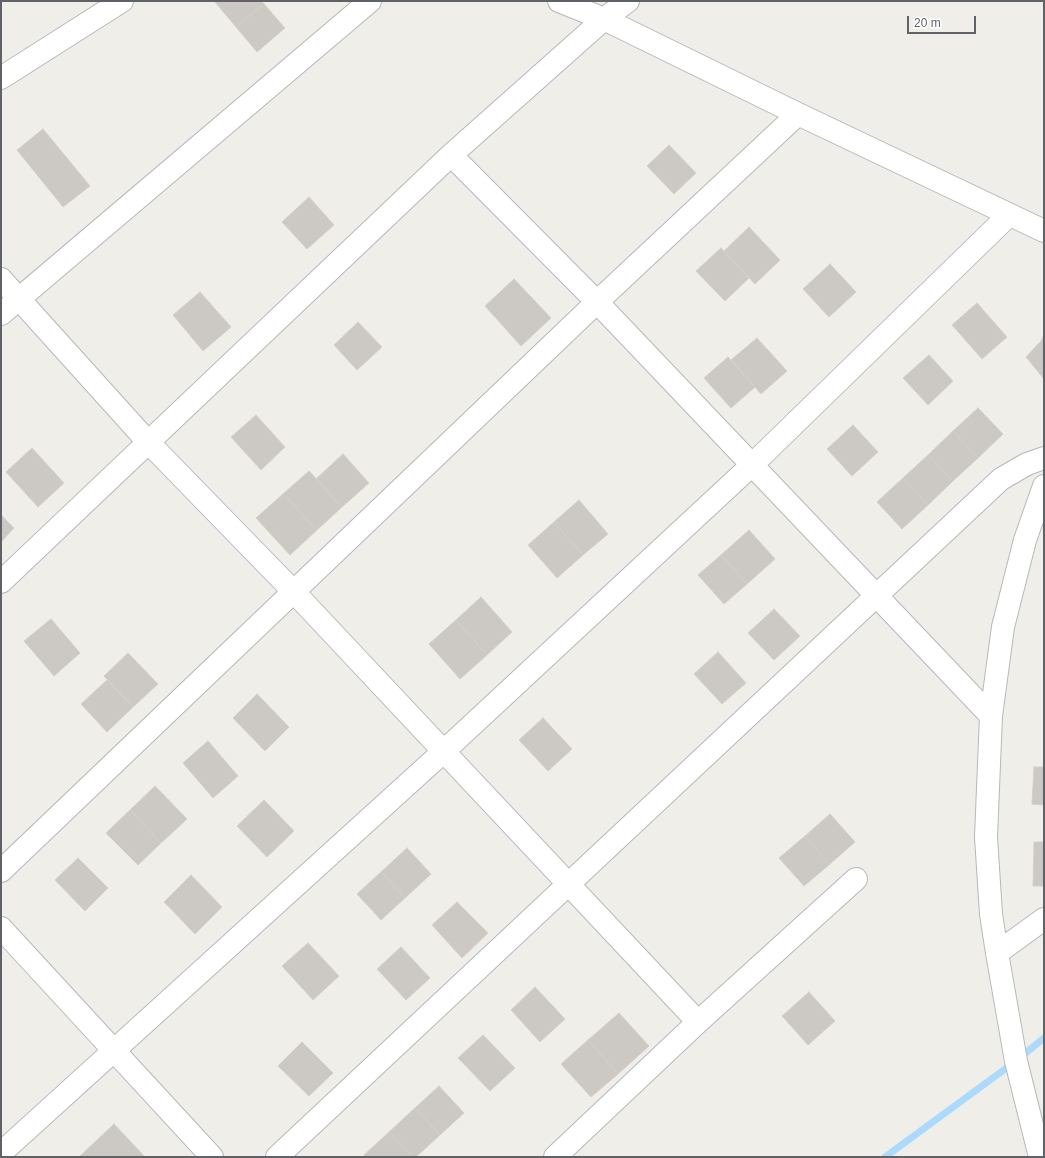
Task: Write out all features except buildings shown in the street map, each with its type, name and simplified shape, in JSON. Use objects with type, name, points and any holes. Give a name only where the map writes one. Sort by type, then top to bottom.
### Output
[{"type":"street","points":[[1,78],[122,1]]},
{"type":"street","points":[[1,314],[370,1]]},
{"type":"street","points":[[559,1],[604,19],[798,114],[1044,231]]},
{"type":"street","points":[[1,582],[451,155],[604,19],[628,1]]},
{"type":"street","points":[[1,871],[597,302],[798,114]]},
{"type":"street","points":[[451,155],[597,302],[753,464],[991,716]]},
{"type":"street","points":[[1,1153],[443,752],[753,464],[1009,215]]},
{"type":"street","points":[[1,278],[149,443],[294,592],[443,752],[570,884],[698,1022]]},
{"type":"street","points":[[277,1157],[877,597],[1001,479],[1027,464],[1044,458]]},
{"type":"street","points":[[1040,1157],[1016,1061],[991,914],[986,837],[991,716],[1003,627],[1011,590],[1025,540],[1044,486]]},
{"type":"street","points":[[556,1157],[698,1022],[856,879]]},
{"type":"street","points":[[998,953],[1044,919]]},
{"type":"street","points":[[1,928],[212,1157]]},
{"type":"waterway","points":[[885,1157],[1016,1061],[1044,1038]]}]
